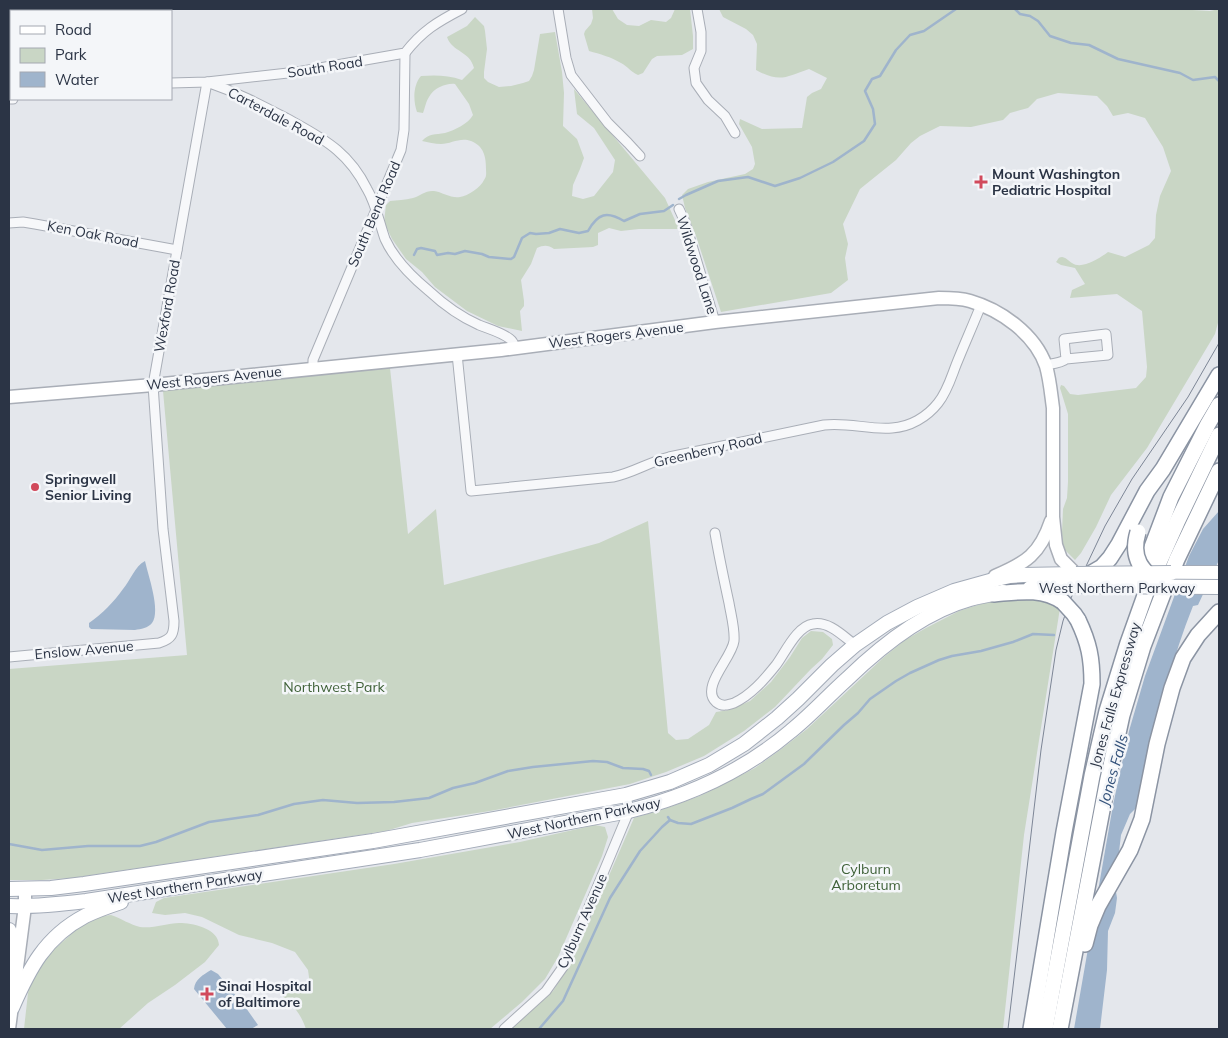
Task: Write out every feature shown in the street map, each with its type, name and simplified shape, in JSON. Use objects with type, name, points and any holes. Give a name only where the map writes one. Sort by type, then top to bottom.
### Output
[{"type":"highway","points":[[1079,578],[1102,567],[1133,530],[1163,469],[1219,375]]},
{"type":"highway","points":[[1107,711],[1120,641],[1151,547],[1168,505],[1219,405]]},
{"type":"highway","name":"Jones Falls Expressway","points":[[1045,1029],[1092,776],[1107,711],[1148,587],[1219,435]]},
{"type":"highway","name":"Jones Falls Expressway","points":[[1061,1029],[1108,779],[1122,715],[1152,620],[1177,559],[1219,471]]},
{"type":"highway","points":[[1192,527],[1219,489]]},
{"type":"highway","points":[[1133,530],[1135,554],[1138,563],[1161,587]]},
{"type":"highway","points":[[994,594],[1034,592],[1062,601],[1078,620],[1091,655],[1092,663],[1092,684],[1064,832],[1031,1029]]},
{"type":"highway","points":[[1061,1029],[1090,925],[1101,898],[1130,850],[1145,809],[1157,744],[1172,688],[1183,658],[1198,635],[1219,612]]},
{"type":"main road","name":"West Northern Parkway","points":[[9,906],[86,901],[420,850],[629,811],[675,798],[698,789],[755,759],[791,731],[860,666],[895,637],[944,609],[969,599],[1079,578],[1146,573],[1219,573]]},
{"type":"main road","name":"West Northern Parkway","points":[[9,889],[25,890],[84,884],[373,841],[626,794],[670,782],[692,773],[744,744],[777,718],[832,665],[871,633],[917,607],[954,591],[980,583],[1010,576],[1045,574],[1161,587],[1219,587]]},
{"type":"main road","points":[[12,1008],[27,975],[46,947],[57,935],[85,916],[149,891]]},
{"type":"main road","points":[[9,930],[14,943],[16,974]]},
{"type":"street","points":[[405,53],[426,30],[462,9]]},
{"type":"street","points":[[558,9],[566,58],[571,75],[608,122],[640,156]]},
{"type":"street","points":[[697,9],[701,32],[701,50],[694,68],[696,83],[708,100],[725,116],[735,133]]},
{"type":"street","name":"South Road","points":[[172,83],[206,82],[305,71],[405,53]]},
{"type":"street","name":"South Bend Road","points":[[314,368],[313,360],[398,158],[404,130],[405,53]]},
{"type":"street","name":"Carterdale Road","points":[[206,82],[247,98],[326,141],[344,157],[369,190],[386,239],[393,252],[415,279],[462,316],[510,338],[515,348]]},
{"type":"street","name":"Wexford Road","points":[[159,643],[170,638],[174,628],[174,621],[163,529],[153,385],[206,82]]},
{"type":"street","name":"Wildwood Lane","points":[[679,209],[685,222],[715,322]]},
{"type":"street","name":"Ken Oak Road","points":[[9,223],[23,222],[177,250]]},
{"type":"street","name":"West Rogers Avenue","points":[[9,398],[515,348],[715,322],[940,298],[962,299],[981,304],[1011,321],[1036,348],[1045,366],[1053,408],[1053,517],[1056,545],[1065,564],[1079,578]]},
{"type":"street","name":"Greenberry Road","points":[[457,354],[471,491],[613,477],[628,474],[654,461],[669,457],[836,423],[882,428],[904,426],[915,422],[938,403],[946,390],[981,304]]},
{"type":"street","points":[[1045,366],[1063,362],[1066,359],[1108,355],[1106,334],[1064,339],[1066,359]]},
{"type":"street","name":"West Rogers Avenue","points":[[980,583],[1011,569],[1034,554],[1044,540],[1053,517]]},
{"type":"street","points":[[714,533],[734,631],[732,648],[713,681],[714,699],[717,703],[722,706],[728,705],[748,695],[775,666],[800,630],[811,624],[825,624],[856,645]]},
{"type":"street","name":"Enslow Avenue","points":[[9,657],[159,643]]},
{"type":"street","points":[[626,794],[629,811]]},
{"type":"street","name":"Cylburn Avenue","points":[[504,1029],[546,991],[563,967],[629,811]]},
{"type":"street","points":[[9,1029],[25,906],[25,890]]},
{"type":"green space","points":[[592,9],[612,9],[618,19],[627,25],[639,26],[651,20],[666,22],[671,18],[675,9],[690,9],[693,49],[682,55],[657,56],[652,59],[643,73],[638,75],[617,61],[589,51],[584,34],[593,18]]},
{"type":"green space","points":[[719,9],[1175,9],[1210,11],[1219,9],[1219,319],[1215,334],[1147,448],[1111,495],[1096,527],[1075,560],[1063,548],[1063,509],[1067,498],[1068,482],[1068,414],[1060,388],[1061,385],[1070,394],[1078,395],[1136,388],[1146,377],[1147,367],[1142,311],[1117,294],[1070,298],[1072,290],[1085,284],[1075,268],[1056,262],[1062,257],[1076,265],[1081,265],[1096,260],[1108,252],[1125,257],[1149,245],[1155,238],[1156,215],[1160,196],[1171,171],[1163,147],[1145,118],[1128,113],[1113,116],[1107,106],[1097,96],[1058,93],[1037,99],[1028,108],[1010,113],[1003,120],[971,127],[940,126],[911,143],[896,160],[860,189],[843,224],[848,244],[845,258],[848,280],[831,293],[721,312],[682,195],[688,189],[708,182],[745,174],[753,169],[755,164],[752,147],[739,124],[740,119],[762,129],[802,128],[807,97],[821,89],[827,78],[809,69],[777,78],[756,70],[757,44],[753,35],[746,29],[723,17]]},
{"type":"green space","points":[[475,17],[484,26],[485,31],[487,49],[484,78],[499,87],[529,81],[534,70],[540,34],[555,32],[564,93],[563,126],[577,139],[584,158],[573,185],[572,196],[583,199],[594,196],[613,172],[615,160],[594,128],[577,114],[574,89],[665,198],[679,229],[621,231],[609,228],[598,233],[598,245],[593,247],[554,249],[542,246],[537,248],[531,264],[521,280],[524,301],[524,306],[520,311],[522,331],[498,326],[467,311],[435,287],[422,272],[406,259],[392,239],[384,222],[386,205],[390,201],[413,198],[431,191],[454,197],[463,196],[477,188],[486,177],[485,156],[475,143],[467,140],[445,144],[422,141],[430,135],[445,133],[465,124],[473,115],[469,104],[455,84],[444,85],[434,91],[428,99],[423,113],[417,112],[414,98],[416,84],[421,76],[442,76],[462,80],[474,68],[469,58],[453,46],[447,37],[467,26]]},
{"type":"green space","name":"Northwest Park","points":[[390,368],[408,534],[436,509],[444,585],[599,543],[648,521],[668,733],[676,740],[688,739],[709,725],[716,712],[729,710],[750,701],[771,682],[802,638],[811,631],[823,632],[832,639],[833,645],[822,659],[775,707],[744,731],[704,756],[666,772],[630,784],[490,811],[412,823],[386,831],[72,878],[9,880],[9,669],[187,655],[163,391]]},
{"type":"green space","name":"Cylburn Arboretum","points":[[1034,596],[1060,608],[1024,835],[1003,1029],[510,1029],[553,991],[571,963],[634,818],[702,795],[755,768],[807,729],[884,657],[905,640],[926,628],[959,611],[987,602]]},
{"type":"green space","points":[[595,825],[605,827],[608,837],[602,856],[558,957],[545,979],[522,1002],[490,1029],[306,1029],[294,1007],[282,995],[279,986],[295,987],[310,984],[308,970],[295,952],[272,943],[239,935],[202,917],[185,913],[165,915],[152,913],[156,902],[164,898],[394,864],[520,842]]},
{"type":"green space","points":[[111,915],[140,927],[177,923],[200,926],[215,935],[219,945],[205,962],[148,1003],[119,1029],[24,1029],[31,982],[45,955],[78,928],[102,916]]},
{"type":"water","name":"Jones Falls","points":[[1219,511],[1219,560],[1198,605],[1193,606],[1184,631],[1161,705],[1137,807],[1130,814],[1121,835],[1115,886],[1117,898],[1115,913],[1108,931],[1107,970],[1100,1029],[1074,1029],[1113,805],[1129,731],[1145,676],[1189,556],[1203,529]]},
{"type":"water","points":[[145,561],[155,602],[152,623],[142,629],[135,630],[91,629],[89,623],[112,603],[126,586],[135,570]]},
{"type":"water","points":[[211,970],[218,974],[258,1025],[251,1029],[227,1029],[194,989],[198,980]]},
{"type":"waterway","points":[[679,199],[718,181],[748,177],[775,186],[800,178],[833,162],[864,141],[875,124],[873,109],[865,91],[872,79],[880,76],[896,50],[910,35],[924,31],[956,9]]},
{"type":"waterway","points":[[1015,9],[1020,14],[1030,16],[1038,21],[1050,36],[1071,43],[1089,45],[1118,59],[1180,73],[1193,80],[1215,77],[1219,81]]},
{"type":"waterway","points":[[414,255],[417,249],[421,248],[435,251],[437,255],[455,254],[465,251],[489,257],[511,259],[514,257],[522,238],[530,233],[549,233],[560,229],[579,233],[588,231],[599,217],[608,215],[624,221],[640,214],[664,211],[673,205]]},
{"type":"waterway","points":[[668,817],[670,820],[678,823],[691,824],[763,794],[804,764],[858,713],[870,699],[910,673],[939,660],[981,651],[1033,634],[1054,635]]},
{"type":"waterway","points":[[9,844],[42,850],[88,846],[140,846],[209,822],[258,815],[294,804],[323,800],[357,803],[394,802],[429,798],[453,788],[475,783],[508,771],[533,767],[593,761],[607,762],[623,768],[643,769],[649,771],[651,775]]},
{"type":"waterway","points":[[539,1029],[563,1001],[610,898],[640,851],[670,820]]},
{"type":"tram line","points":[[1008,1029],[1041,750],[1056,650],[1063,621],[1071,598],[1105,526],[1132,479],[1188,397],[1219,343]]},
{"type":"place","name":"Mount Washington Pediatric Hospital","points":[[981,182]]},
{"type":"place","name":"Springwell Senior Living","points":[[35,487]]},
{"type":"place","name":"Sinai Hospital of Baltimore","points":[[207,994]]}]
